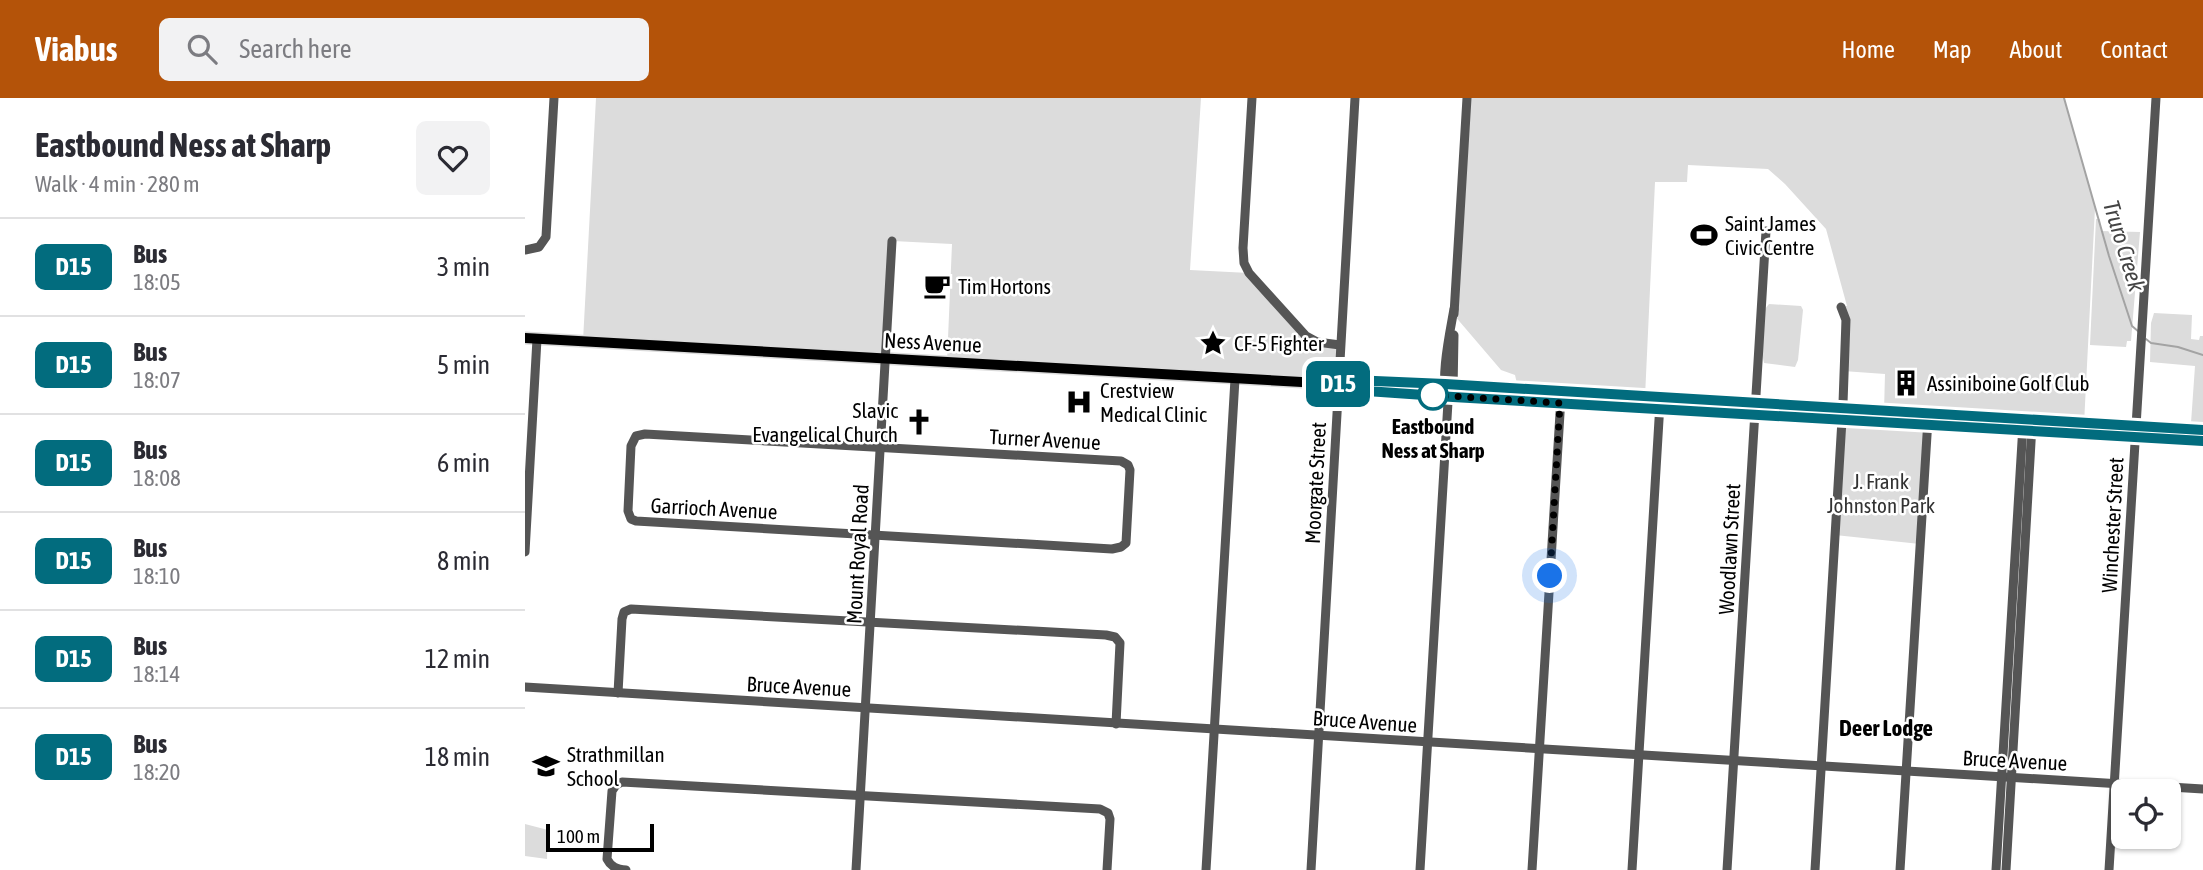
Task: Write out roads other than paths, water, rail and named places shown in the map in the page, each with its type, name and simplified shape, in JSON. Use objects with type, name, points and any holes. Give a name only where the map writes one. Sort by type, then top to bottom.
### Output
[{"type":"main road","name":"Ness Avenue","points":[[525,338],[1234,379],[1338,384],[1352,380],[1449,384],[1561,397],[1660,403],[1755,403],[1842,414],[2135,432],[2203,441]]},
{"type":"main road","name":"Ness Avenue","points":[[1338,384],[1352,390],[1448,398],[1561,397]]},
{"type":"main road","name":"Ness Avenue","points":[[1660,403],[1755,415],[1842,414]]},
{"type":"main road","name":"Ness Avenue","points":[[2135,432],[2203,430]]},
{"type":"street","points":[[525,250],[539,247],[547,237],[554,98]]},
{"type":"street","points":[[1252,98],[1243,248],[1246,269],[1306,336],[1317,342],[1340,345]]},
{"type":"street","name":"Moorgate Street","points":[[1311,870],[1355,98]]},
{"type":"street","points":[[1420,870],[1467,98]]},
{"type":"street","name":"Winchester Street","points":[[2115,779],[2156,98]]},
{"type":"street","name":"Woodlawn Street","points":[[1727,870],[1766,231]]},
{"type":"street","name":"Mount Royal Road","points":[[856,870],[893,241]]},
{"type":"street","points":[[1815,870],[1842,414],[1846,320],[1841,307]]},
{"type":"street","points":[[525,552],[537,339]]},
{"type":"street","points":[[1206,870],[1234,379]]},
{"type":"street","points":[[1532,870],[1561,397]]},
{"type":"street","points":[[1632,870],[1660,403]]},
{"type":"street","points":[[1900,870],[1928,419]]},
{"type":"street","points":[[1996,870],[2006,777],[2027,425]]},
{"type":"street","name":"Garrioch Avenue","points":[[876,535],[633,520],[629,516],[628,508],[631,446],[636,436],[645,434],[881,447]]},
{"type":"street","name":"Turner Avenue","points":[[876,535],[1112,549],[1124,545],[1127,537],[1130,470],[1128,465],[1121,461],[881,447]]},
{"type":"street","points":[[618,693],[622,619],[628,609],[1107,635],[1119,641],[1120,649],[1116,724]]},
{"type":"street","name":"Bruce Avenue","points":[[525,687],[2111,783]]},
{"type":"street","points":[[2006,777],[2006,870]]},
{"type":"street","points":[[626,870],[614,868],[607,859],[612,790],[622,782],[1100,809],[1108,813],[1110,819],[1107,870]]},
{"type":"street","name":"Bruce Avenue","points":[[2181,788],[2203,789]]},
{"type":"street","name":"Winchester Street","points":[[2109,870],[2111,841]]},
{"type":"waterway","name":"Truro Creek","points":[[2064,98],[2109,256],[2132,326],[2139,332]]},
{"type":"waterway","name":"Truro Creek","points":[[2146,339],[2151,343],[2178,347],[2203,355]]},
{"type":"place","name":"Saint James Civic Centre","points":[[1704,235]]},
{"type":"place","name":"Tim Hortons","points":[[937,286]]},
{"type":"place","name":"CF-5 Fighter","points":[[1213,343]]},
{"type":"place","name":"Assiniboine Golf Club","points":[[1906,383]]},
{"type":"place","name":"Eastbound Ness at Sharp","points":[[1433,395]]},
{"type":"place","name":"Crestview Medical Clinic","points":[[1079,402]]},
{"type":"place","name":"Slavic Evangelical Church","points":[[919,422]]},
{"type":"place","name":"Strathmillan School","points":[[546,766]]},
{"type":"district","name":"Deer Lodge","points":[[1886,728]]},
{"type":"park label","name":"J. Frank Johnston Park","points":[[1881,493]]}]
